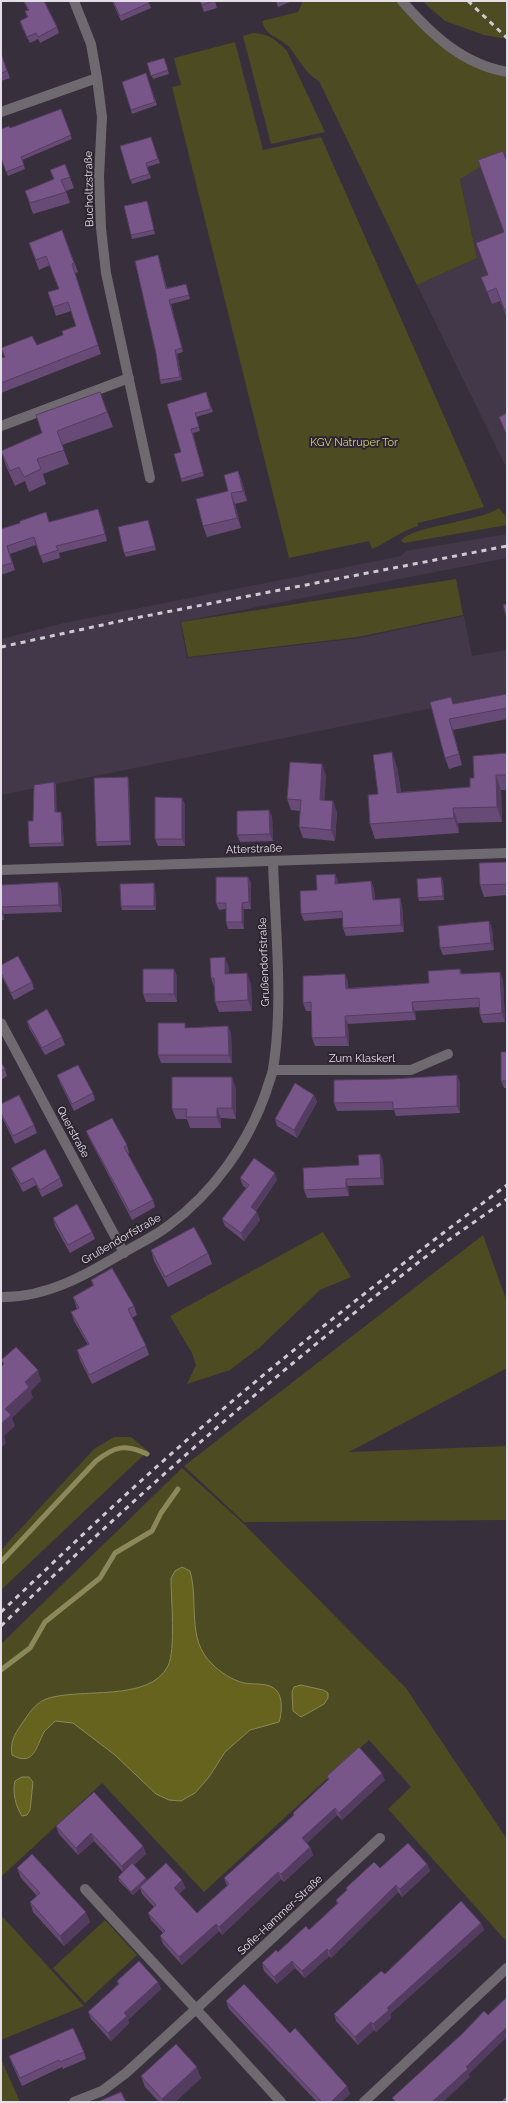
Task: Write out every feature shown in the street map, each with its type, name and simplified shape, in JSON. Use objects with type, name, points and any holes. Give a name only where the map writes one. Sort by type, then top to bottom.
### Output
[{"type":"street","name":"Bucholtzstraße","points":[[74,1],[91,44],[102,117],[99,177],[101,228],[106,273],[150,478]]},
{"type":"street","points":[[402,1],[436,37],[456,52],[478,64],[507,72]]},
{"type":"street","points":[[1,112],[97,78]]},
{"type":"street","points":[[1,426],[129,378]]},
{"type":"street","name":"Atterstraße","points":[[1,870],[507,852]]},
{"type":"street","name":"Grußendorfstraße","points":[[1,1297],[17,1297],[54,1289],[124,1253],[168,1226],[206,1192],[229,1164],[251,1127],[262,1103],[273,1070],[278,1019],[273,861]]},
{"type":"street","name":"Querstraße","points":[[1,1023],[124,1253]]},
{"type":"street","name":"Zum Klaskerl","points":[[273,1070],[411,1070],[448,1054]]},
{"type":"street","name":"Sofie-Hammer-Straße","points":[[74,2102],[102,2090],[126,2073],[380,1838]]},
{"type":"street","points":[[85,1888],[281,2102]]},
{"type":"street","points":[[364,2102],[507,1968]]},
{"type":"shaded area","points":[[502,154],[507,155],[507,469],[417,285],[477,258],[460,178]]},
{"type":"shaded area","points":[[507,534],[507,558],[180,622],[187,658],[359,638],[464,616],[472,656],[507,650],[507,693],[1,795],[1,639],[64,623],[401,556],[406,551]]},
{"type":"shaded area","points":[[182,1567],[190,1571],[194,1595],[196,1632],[204,1654],[215,1667],[231,1678],[244,1683],[261,1684],[273,1687],[280,1696],[281,1714],[279,1722],[250,1730],[225,1752],[209,1777],[195,1793],[181,1801],[169,1800],[156,1794],[115,1755],[73,1723],[55,1721],[44,1732],[36,1749],[30,1757],[25,1759],[12,1755],[12,1743],[16,1732],[26,1717],[42,1701],[60,1696],[130,1690],[146,1685],[159,1678],[168,1666],[172,1648],[171,1578],[175,1571]]},
{"type":"shaded area","points":[[301,1685],[323,1690],[328,1693],[328,1698],[324,1704],[301,1717],[293,1711],[292,1692],[294,1687]]},
{"type":"shaded area","points":[[22,1777],[29,1777],[33,1782],[30,1810],[27,1815],[22,1816],[16,1804],[14,1785],[15,1781]]},
{"type":"green space","points":[[303,1],[402,1],[436,37],[507,72],[507,155],[502,154],[460,179],[477,258],[417,285],[319,81],[309,74],[288,46],[269,33],[264,26],[262,21],[298,12]]},
{"type":"green space","points":[[422,1],[507,1],[507,39],[484,35],[445,21]]},
{"type":"green space","points":[[253,33],[272,38],[287,51],[325,132],[271,144],[243,36]]},
{"type":"green space","name":"KGV Natruper Tor","points":[[235,42],[263,150],[321,137],[484,507],[418,523],[418,526],[372,549],[369,541],[289,558],[172,87],[181,85],[174,58]]},
{"type":"green space","points":[[499,508],[507,518],[507,525],[404,543],[401,541],[417,531],[477,517]]},
{"type":"green space","points":[[456,579],[463,615],[358,637],[188,657],[181,622]]},
{"type":"green space","points":[[323,1232],[351,1277],[320,1290],[259,1348],[230,1370],[187,1384],[196,1365],[192,1353],[170,1316]]},
{"type":"green space","points":[[483,1235],[507,1302],[507,1368],[349,1452],[507,1446],[507,1520],[244,1522],[184,1466]]},
{"type":"green space","points":[[114,1437],[131,1437],[148,1451],[1,1590],[1,1550],[94,1449]]},
{"type":"green space","points":[[182,1468],[244,1524],[406,1688],[507,1839],[507,1942],[388,1809],[411,1787],[369,1740],[204,1892],[102,1783],[1,1877],[1,1644]]},
{"type":"green space","points":[[1,1915],[84,2006],[1,2040]]},
{"type":"green space","points":[[105,1920],[137,1955],[85,2003],[53,1968]]},
{"type":"green space","points":[[1,2059],[20,2102],[1,2102]]},
{"type":"building","points":[[24,1],[44,1],[57,27],[38,37],[36,33],[27,37],[20,21],[28,17],[25,11],[29,10]]},
{"type":"building","points":[[113,1],[148,1],[149,3],[120,16]]},
{"type":"building","points":[[200,1],[213,1],[202,5]]},
{"type":"building","points":[[1,53],[7,71],[1,73]]},
{"type":"building","points":[[164,58],[168,70],[151,76],[147,63]]},
{"type":"building","points":[[146,73],[155,102],[131,110],[122,82]]},
{"type":"building","points":[[61,109],[71,135],[21,157],[24,165],[6,172],[1,158],[1,129],[9,126],[10,128]]},
{"type":"building","points":[[151,137],[158,159],[146,163],[149,174],[130,180],[120,146]]},
{"type":"building","points":[[503,151],[507,162],[507,310],[505,311],[496,288],[487,292],[481,277],[488,275],[476,243],[504,232],[478,160]]},
{"type":"building","points":[[65,164],[70,177],[61,180],[66,192],[30,203],[25,191],[54,179],[50,170]]},
{"type":"building","points":[[147,201],[154,230],[131,235],[124,206]]},
{"type":"building","points":[[62,230],[74,263],[72,264],[98,345],[1,383],[1,358],[5,357],[1,348],[32,336],[37,345],[63,335],[62,331],[76,326],[68,302],[53,307],[48,292],[59,289],[46,256],[36,260],[29,243]]},
{"type":"building","points":[[158,255],[166,289],[186,284],[189,295],[169,300],[182,348],[175,350],[180,377],[160,380],[156,353],[135,261]]},
{"type":"building","points":[[100,392],[107,412],[57,431],[64,450],[37,459],[41,469],[24,477],[19,467],[10,471],[1,451],[42,433],[36,415]]},
{"type":"building","points":[[206,392],[211,409],[195,413],[199,427],[191,429],[203,472],[181,479],[174,454],[181,452],[167,404]]},
{"type":"building","points":[[507,413],[507,436],[499,417]]},
{"type":"building","points":[[238,471],[243,491],[231,493],[237,518],[203,526],[196,499],[228,491],[224,475]]},
{"type":"building","points":[[98,509],[105,534],[56,546],[58,550],[40,556],[34,537],[7,546],[12,563],[1,566],[1,529],[46,512],[49,522]]},
{"type":"building","points":[[148,520],[155,546],[124,553],[118,527]]},
{"type":"building","points":[[507,604],[507,619],[503,605]]},
{"type":"building","points":[[506,694],[507,708],[449,719],[459,754],[445,758],[430,702],[451,697],[453,704]]},
{"type":"building","points":[[392,752],[397,793],[470,787],[470,778],[474,778],[473,756],[507,753],[507,775],[496,775],[497,807],[453,808],[454,818],[370,824],[368,795],[378,794],[373,755]]},
{"type":"building","points":[[290,762],[322,764],[320,800],[333,801],[331,830],[299,827],[301,800],[287,799]]},
{"type":"building","points":[[128,777],[130,841],[96,842],[94,778]]},
{"type":"building","points":[[54,782],[55,812],[61,812],[62,843],[29,844],[28,821],[33,821],[34,785]]},
{"type":"building","points":[[155,797],[182,798],[182,839],[155,839]]},
{"type":"building","points":[[269,810],[270,834],[237,835],[237,811]]},
{"type":"building","points":[[507,862],[507,884],[480,885],[479,863]]},
{"type":"building","points":[[335,874],[335,884],[371,881],[373,900],[400,898],[401,925],[343,928],[342,911],[301,914],[300,891],[317,890],[316,875]]},
{"type":"building","points":[[216,877],[248,877],[249,902],[242,903],[242,922],[226,922],[226,903],[216,903]]},
{"type":"building","points":[[441,877],[443,896],[418,898],[417,879]]},
{"type":"building","points":[[58,882],[59,905],[1,907],[1,885]]},
{"type":"building","points":[[154,883],[154,906],[121,906],[120,884]]},
{"type":"building","points":[[489,921],[491,943],[440,948],[438,926]]},
{"type":"building","points":[[18,956],[32,982],[11,993],[1,973],[1,965]]},
{"type":"building","points":[[225,957],[225,974],[247,973],[248,1000],[215,1002],[214,978],[211,978],[210,958]]},
{"type":"building","points":[[143,969],[174,969],[174,994],[143,994]]},
{"type":"building","points":[[460,969],[460,974],[500,972],[502,1013],[480,1015],[479,998],[412,1002],[413,1012],[345,1016],[346,1037],[312,1038],[311,1002],[303,1003],[303,976],[345,974],[346,989],[429,983],[428,971]]},
{"type":"building","points":[[47,1009],[62,1037],[42,1048],[27,1021]]},
{"type":"building","points":[[158,1023],[185,1023],[185,1028],[228,1026],[229,1055],[158,1055]]},
{"type":"building","points":[[501,1052],[507,1052],[507,1081],[501,1081]]},
{"type":"building","points":[[1,1062],[5,1069],[1,1071]]},
{"type":"building","points":[[78,1065],[93,1093],[72,1104],[57,1075]]},
{"type":"building","points":[[457,1075],[457,1106],[393,1109],[393,1102],[334,1103],[334,1080],[392,1079]]},
{"type":"building","points":[[172,1077],[232,1077],[232,1108],[217,1108],[217,1117],[186,1117],[187,1109],[172,1109]]},
{"type":"building","points":[[295,1083],[314,1095],[294,1130],[275,1119]]},
{"type":"building","points":[[19,1095],[34,1125],[13,1136],[1,1113],[1,1104]]},
{"type":"building","points":[[112,1118],[127,1145],[124,1147],[153,1200],[130,1212],[86,1131]]},
{"type":"building","points":[[45,1149],[60,1178],[40,1190],[33,1178],[21,1184],[11,1168]]},
{"type":"building","points":[[380,1154],[381,1178],[346,1179],[346,1188],[304,1190],[303,1168],[359,1165],[358,1155]]},
{"type":"building","points":[[254,1158],[275,1173],[251,1207],[257,1212],[241,1233],[222,1219],[249,1185],[240,1178]]},
{"type":"building","points":[[77,1204],[92,1232],[68,1245],[53,1218]]},
{"type":"building","points":[[194,1227],[208,1253],[165,1277],[151,1250]]},
{"type":"building","points":[[112,1268],[134,1306],[128,1309],[146,1346],[89,1375],[77,1350],[89,1344],[71,1312],[79,1308],[73,1297],[94,1285],[91,1280]]},
{"type":"building","points":[[16,1347],[38,1370],[25,1382],[29,1387],[5,1409],[11,1415],[1,1424],[1,1367],[4,1364],[1,1360]]},
{"type":"building","points":[[359,1747],[382,1773],[339,1813],[335,1808],[302,1838],[310,1847],[281,1874],[278,1872],[219,1927],[216,1924],[179,1957],[160,1936],[165,1931],[148,1913],[156,1905],[140,1887],[166,1863],[182,1880],[174,1888],[197,1913],[229,1884],[224,1878],[294,1815],[293,1813],[329,1779],[327,1776]]},
{"type":"building","points":[[94,1792],[143,1846],[122,1866],[91,1833],[76,1848],[56,1826]]},
{"type":"building","points":[[408,1843],[427,1864],[400,1889],[396,1885],[329,1951],[327,1949],[302,1971],[292,1961],[274,1977],[262,1963],[276,1950],[278,1952],[306,1926],[309,1930],[338,1903],[336,1900],[347,1890],[346,1888],[374,1862],[380,1868]]},
{"type":"building","points":[[32,1854],[86,1912],[60,1936],[30,1902],[40,1893],[17,1868]]},
{"type":"building","points":[[132,1863],[146,1878],[131,1892],[118,1877]]},
{"type":"building","points":[[461,1901],[481,1923],[387,2008],[389,2010],[373,2024],[371,2022],[355,2037],[334,2014],[381,1971],[385,1974]]},
{"type":"building","points":[[139,1961],[158,1982],[124,2013],[127,2016],[108,2033],[88,2012],[119,1984],[117,1981]]},
{"type":"building","points":[[244,1984],[290,2033],[295,2028],[347,2086],[331,2102],[322,2102],[226,2001]]},
{"type":"building","points":[[507,1997],[507,2027],[466,2067],[468,2069],[433,2101],[434,2102],[394,2102],[395,2101],[392,2098],[462,2034],[484,2011],[488,2015]]},
{"type":"building","points":[[73,2028],[84,2052],[60,2062],[59,2060],[20,2078],[9,2056]]},
{"type":"building","points":[[176,2044],[197,2067],[162,2099],[141,2076]]},
{"type":"building","points":[[121,2092],[126,2102],[97,2102]]},
{"type":"building","points":[[507,2096],[507,2102],[501,2102]]},
{"type":"waterway","points":[[1,1562],[96,1461],[108,1452],[120,1448],[132,1448],[147,1454]]},
{"type":"waterway","points":[[1,1670],[30,1648],[45,1622],[100,1578],[115,1553],[152,1531],[161,1513],[178,1489]]},
{"type":"railway","points":[[468,1],[507,38]]},
{"type":"railway","points":[[1,647],[125,620],[507,546]]},
{"type":"railway","points":[[1,1612],[124,1496],[275,1365],[413,1256],[507,1185]]},
{"type":"railway","points":[[1,1626],[150,1487],[304,1354],[422,1260],[507,1199]]}]
